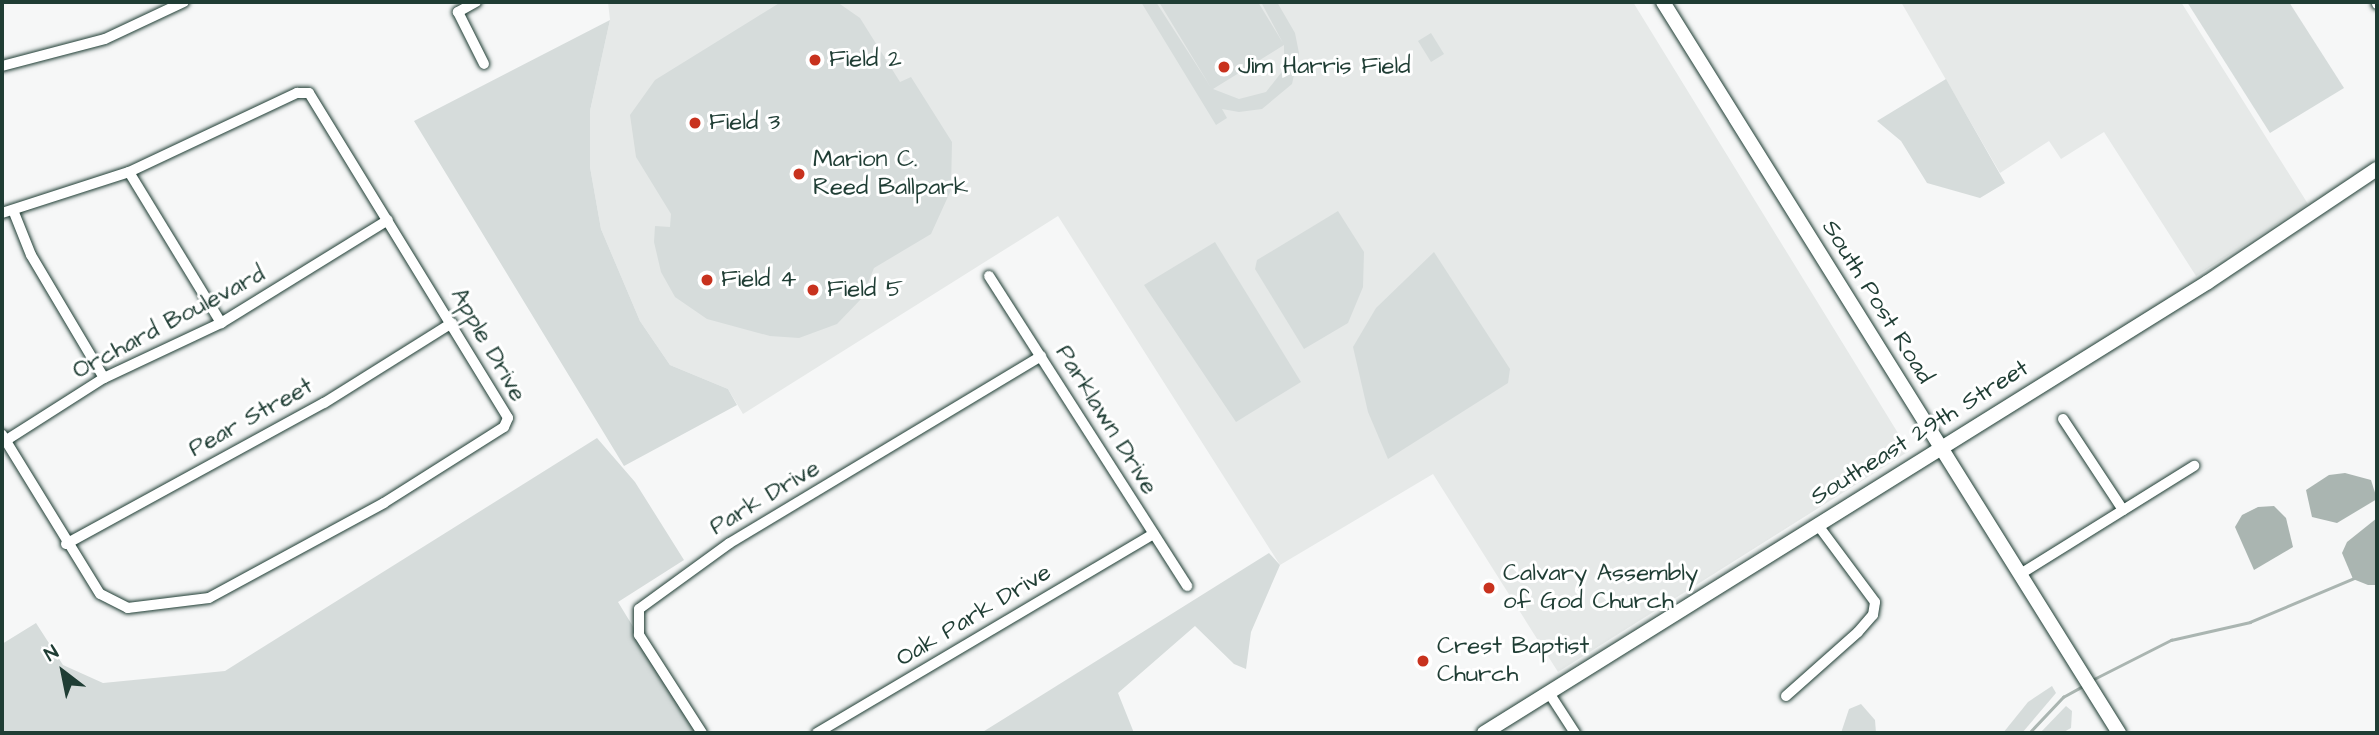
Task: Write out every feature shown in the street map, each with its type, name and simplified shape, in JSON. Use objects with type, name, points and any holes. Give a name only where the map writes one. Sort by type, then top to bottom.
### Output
[{"type":"main road","name":"South Post Road","points":[[1663,2],[2119,733]]},
{"type":"main road","name":"Southeast 29th Street","points":[[1485,733],[1940,446],[2208,282],[2377,169]]},
{"type":"street","points":[[2,66],[105,39],[184,2]]},
{"type":"street","points":[[476,2],[458,12],[485,64]]},
{"type":"street","name":"Apple Drive","points":[[4,438],[66,544],[100,594],[114,604],[128,608],[209,598],[384,503],[504,427],[508,418],[309,93],[297,93],[130,172],[8,211]]},
{"type":"street","points":[[130,172],[221,323]]},
{"type":"street","points":[[8,211],[104,378]]},
{"type":"street","name":"Orchard Boulevard","points":[[4,438],[104,378],[221,323],[388,220]]},
{"type":"street","name":"Parklawn Drive","points":[[989,276],[1187,586]]},
{"type":"street","name":"Pear Street","points":[[66,544],[324,402],[452,323]]},
{"type":"street","name":"Park Drive","points":[[702,733],[639,635],[639,609],[730,543],[1041,356]]},
{"type":"street","points":[[2063,419],[2123,510]]},
{"type":"street","points":[[2021,573],[2194,466]]},
{"type":"street","points":[[1786,696],[1858,632],[1873,615],[1875,603],[1817,524]]},
{"type":"street","name":"Oak Park Drive","points":[[817,733],[1153,534]]},
{"type":"street","points":[[1549,693],[1575,733]]},
{"type":"shaded area","points":[[608,2],[1633,2],[1909,451],[1558,672],[1433,474],[1280,565],[1058,216],[743,414],[728,389],[670,365],[640,321],[601,229],[590,167],[590,111],[610,20]]},
{"type":"shaded area","name":"Marion C. Reed Ballpark","points":[[781,2],[837,2],[860,18],[900,82],[911,77],[952,142],[951,190],[931,234],[874,268],[862,298],[837,324],[799,338],[770,336],[707,319],[675,297],[661,272],[654,242],[655,226],[670,227],[671,214],[636,157],[630,115],[655,80]]},
{"type":"shaded area","name":"Jim Harris Field","points":[[1141,2],[1156,2],[1210,86],[1159,2],[1258,2],[1283,43],[1261,2],[1277,2],[1295,33],[1299,53],[1292,84],[1262,109],[1239,112],[1222,109],[1227,118],[1216,125]],"holes":[[[1284,45],[1284,69],[1266,92],[1239,99],[1213,89]]]},
{"type":"shaded area","points":[[1901,2],[2181,2],[2308,204],[2196,276],[2104,132],[2061,159],[2049,141],[2000,173]]},
{"type":"shaded area","points":[[2187,2],[2289,2],[2344,88],[2270,133]]},
{"type":"shaded area","points":[[610,20],[590,111],[590,167],[601,229],[640,321],[670,365],[728,389],[737,405],[624,466],[414,121]]},
{"type":"shaded area","points":[[1431,33],[1444,54],[1431,62],[1418,41]]},
{"type":"shaded area","points":[[1946,79],[2005,183],[1980,198],[1927,183],[1901,141],[1877,121]]},
{"type":"shaded area","points":[[1338,211],[1364,252],[1363,287],[1348,323],[1304,349],[1255,269],[1257,260]]},
{"type":"shaded area","points":[[1215,242],[1301,382],[1236,422],[1144,285]]},
{"type":"shaded area","points":[[1434,252],[1510,369],[1508,383],[1388,459],[1368,412],[1353,347],[1376,308]]},
{"type":"shaded area","points":[[597,438],[635,482],[684,560],[618,602],[698,733],[2,733],[2,644],[36,623],[63,665],[103,683],[225,671]]},
{"type":"shaded area","points":[[2345,473],[2371,480],[2377,499],[2337,523],[2312,517],[2306,490],[2329,475]]},
{"type":"shaded area","points":[[2274,506],[2286,518],[2293,547],[2254,570],[2235,527],[2242,515],[2258,507]]},
{"type":"shaded area","points":[[2377,518],[2377,585],[2368,585],[2353,579],[2342,553],[2347,542]]},
{"type":"shaded area","points":[[1269,553],[1280,565],[1251,632],[1246,669],[1234,664],[1195,626],[1118,693],[1134,733],[981,733]]},
{"type":"shaded area","points":[[2052,686],[2056,693],[2022,733],[2003,733],[2028,702]]},
{"type":"shaded area","points":[[1861,704],[1875,720],[1876,733],[1841,733],[1849,709]]},
{"type":"shaded area","points":[[2066,706],[2072,711],[2071,728],[2062,733],[2040,733]]},
{"type":"waterway","points":[[2092,680],[2171,640],[2250,622],[2354,578]]},
{"type":"waterway","points":[[2029,733],[2063,697],[2083,686]]},
{"type":"place","name":"Field 2","points":[[815,60]]},
{"type":"place","name":"Jim Harris Field","points":[[1224,67]]},
{"type":"place","name":"Field 3","points":[[695,123]]},
{"type":"place","name":"Marion C. Reed Ballpark","points":[[799,174]]},
{"type":"place","name":"Field 4","points":[[707,280]]},
{"type":"place","name":"Field 5","points":[[813,290]]},
{"type":"place","name":"Calvary Assembly of God Church","points":[[1489,588]]},
{"type":"place","name":"Crest Baptist Church","points":[[1423,661]]}]
